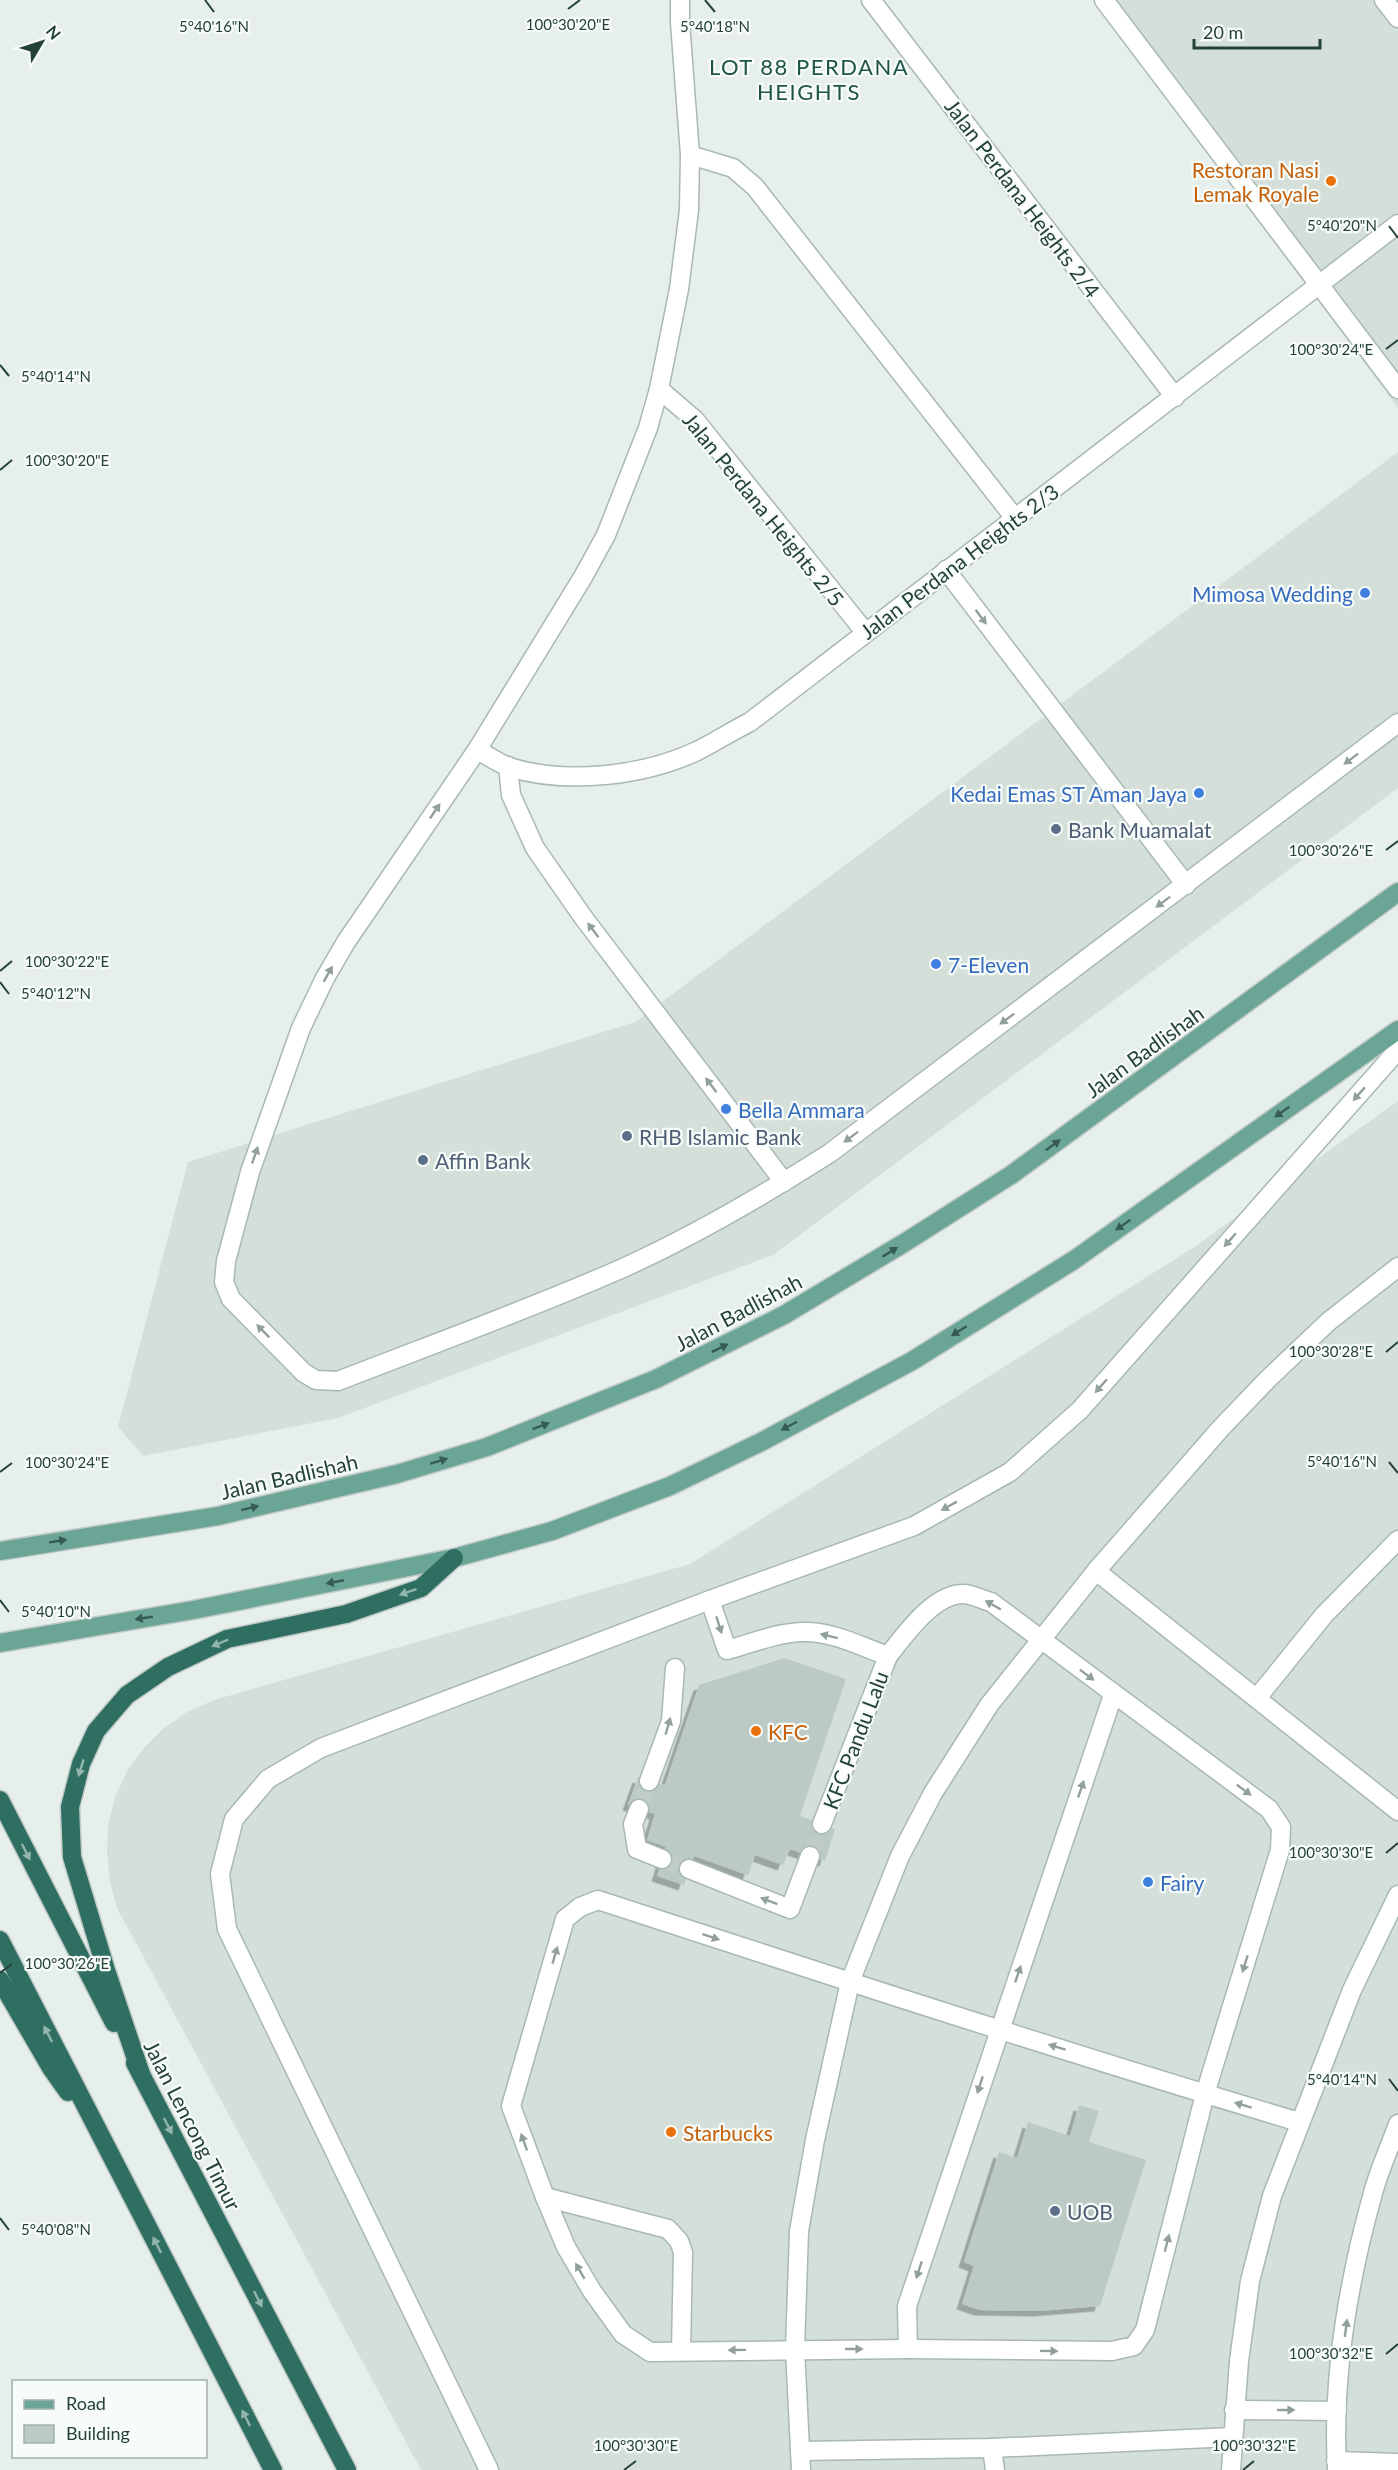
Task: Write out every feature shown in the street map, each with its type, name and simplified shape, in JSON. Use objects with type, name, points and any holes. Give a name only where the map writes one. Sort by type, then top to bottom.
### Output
[{"type":"highway","points":[[141,2074],[106,1970],[72,1857],[70,1807],[81,1764],[96,1731],[128,1695],[168,1667],[227,1640],[346,1614],[421,1588],[454,1558]]},
{"type":"highway","name":"Jalan Lencong Timur","points":[[0,1800],[346,2470]]},
{"type":"highway","points":[[0,1940],[273,2470]]},
{"type":"highway","points":[[0,1980],[51,2068],[104,2142]]},
{"type":"main road","name":"Jalan Badlishah","points":[[0,1551],[218,1516],[397,1474],[487,1447],[656,1379],[784,1315],[1011,1175],[1398,892]]},
{"type":"main road","points":[[0,1644],[193,1610],[454,1558],[552,1530],[670,1486],[761,1442],[912,1360],[1074,1260],[1398,1030]]},
{"type":"street","points":[[680,0],[681,46],[690,155],[689,210],[679,290],[659,389],[648,428],[606,535],[543,643],[477,750],[346,942],[325,978],[300,1028],[250,1172],[226,1261],[224,1282],[231,1299],[304,1373],[316,1380],[338,1381],[623,1268],[674,1243],[784,1182],[830,1153],[1398,723]]},
{"type":"street","name":"Jalan Perdana Heights 2/4","points":[[871,0],[1175,397]]},
{"type":"street","points":[[1104,0],[1398,389]]},
{"type":"street","points":[[1384,0],[1398,18]]},
{"type":"street","points":[[690,155],[733,168],[755,187],[1014,517]]},
{"type":"street","name":"Jalan Perdana Heights 2/3","points":[[477,750],[507,766],[548,776],[620,773],[660,765],[697,751],[750,722],[1398,224]]},
{"type":"street","name":"Jalan Perdana Heights 2/5","points":[[659,389],[695,420],[865,632]]},
{"type":"street","points":[[946,570],[1186,885]]},
{"type":"street","points":[[507,766],[511,795],[535,848],[583,917],[784,1182]]},
{"type":"street","points":[[489,2470],[227,1929],[220,1874],[234,1819],[268,1779],[321,1748],[710,1600],[914,1526],[1010,1472],[1080,1410],[1398,1050]]},
{"type":"street","points":[[801,2470],[795,2349],[799,2230],[815,2140],[850,1982],[900,1856],[933,1792],[989,1705],[1096,1571],[1221,1428],[1268,1379],[1328,1322],[1398,1267]]},
{"type":"street","points":[[1257,1698],[1324,1615],[1398,1540]]},
{"type":"street","points":[[1096,1571],[1398,1811]]},
{"type":"street","name":"KFC Pandu Lalu","points":[[822,1824],[888,1656],[918,1620],[937,1603],[963,1594],[991,1602],[1269,1809],[1281,1827],[1280,1850],[1205,2094],[1145,2330],[1134,2346],[1112,2351],[795,2349],[650,2352],[623,2334],[592,2291],[566,2247],[511,2106],[565,1919],[580,1908],[598,1900],[850,1982],[1205,2094],[1299,2122]]},
{"type":"street","points":[[710,1600],[727,1650],[782,1635],[807,1632],[828,1634],[888,1656]]},
{"type":"street","points":[[649,1781],[671,1721],[675,1668]]},
{"type":"street","points":[[908,2349],[907,2306],[1113,1695]]},
{"type":"street","points":[[639,1809],[633,1824],[637,1849],[662,1859]]},
{"type":"street","points":[[689,1869],[790,1909],[810,1856]]},
{"type":"street","points":[[1231,2470],[1234,2410],[1250,2281],[1272,2196],[1352,1990],[1398,1895]]},
{"type":"street","points":[[1398,2124],[1373,2191],[1352,2282],[1340,2370],[1336,2466],[1398,2463]]},
{"type":"street","points":[[545,2197],[668,2229],[674,2235],[683,2252],[681,2351]]},
{"type":"street","points":[[1234,2410],[1338,2411]]},
{"type":"street","points":[[800,2451],[992,2448],[1232,2437]]},
{"type":"street","points":[[992,2448],[995,2470]]},
{"type":"shaded area","points":[[1093,0],[1398,0],[1398,408]]},
{"type":"shaded area","points":[[1398,452],[1398,788],[773,1255],[338,1418],[143,1456],[118,1427],[188,1162],[635,1022]]},
{"type":"shaded area","points":[[1398,1101],[1398,2470],[421,2470],[117,1908],[110,1881],[107,1852],[108,1825],[115,1797],[127,1771],[144,1748],[164,1728],[187,1712],[214,1700],[690,1564],[1193,1248]]},
{"type":"building","name":"KFC","points":[[784,1658],[846,1679],[800,1816],[835,1829],[825,1861],[790,1849],[783,1865],[755,1855],[748,1875],[694,1856],[684,1885],[657,1876],[666,1847],[647,1840],[655,1814],[628,1805],[638,1777],[665,1785],[699,1685]]},
{"type":"building","name":"UOB","points":[[1079,2105],[1099,2111],[1089,2142],[1146,2160],[1100,2306],[1038,2311],[980,2310],[962,2304],[974,2266],[964,2262],[999,2152],[1017,2158],[1028,2122],[1070,2136]]},
{"type":"tunnel","points":[[639,1809],[649,1781]]},
{"type":"tunnel","points":[[810,1856],[822,1824]]},
{"type":"tunnel","points":[[662,1859],[689,1869]]},
{"type":"place","name":"Restoran Nasi Lemak Royale","points":[[1331,181]]},
{"type":"place","name":"Mimosa Wedding","points":[[1365,593]]},
{"type":"place","name":"Kedai Emas ST Aman Jaya","points":[[1199,793]]},
{"type":"place","name":"Bank Muamalat","points":[[1056,829]]},
{"type":"place","name":"7-Eleven","points":[[936,964]]},
{"type":"place","name":"Bella Ammara","points":[[726,1109]]},
{"type":"place","name":"RHB Islamic Bank","points":[[627,1136]]},
{"type":"place","name":"Affin Bank","points":[[423,1160]]},
{"type":"place","name":"KFC","points":[[756,1731]]},
{"type":"place","name":"Fairy","points":[[1148,1882]]},
{"type":"place","name":"Starbucks","points":[[671,2132]]},
{"type":"place","name":"UOB","points":[[1055,2211]]},
{"type":"district","name":"LOT 88 PERDANA HEIGHTS","points":[[809,78]]}]
